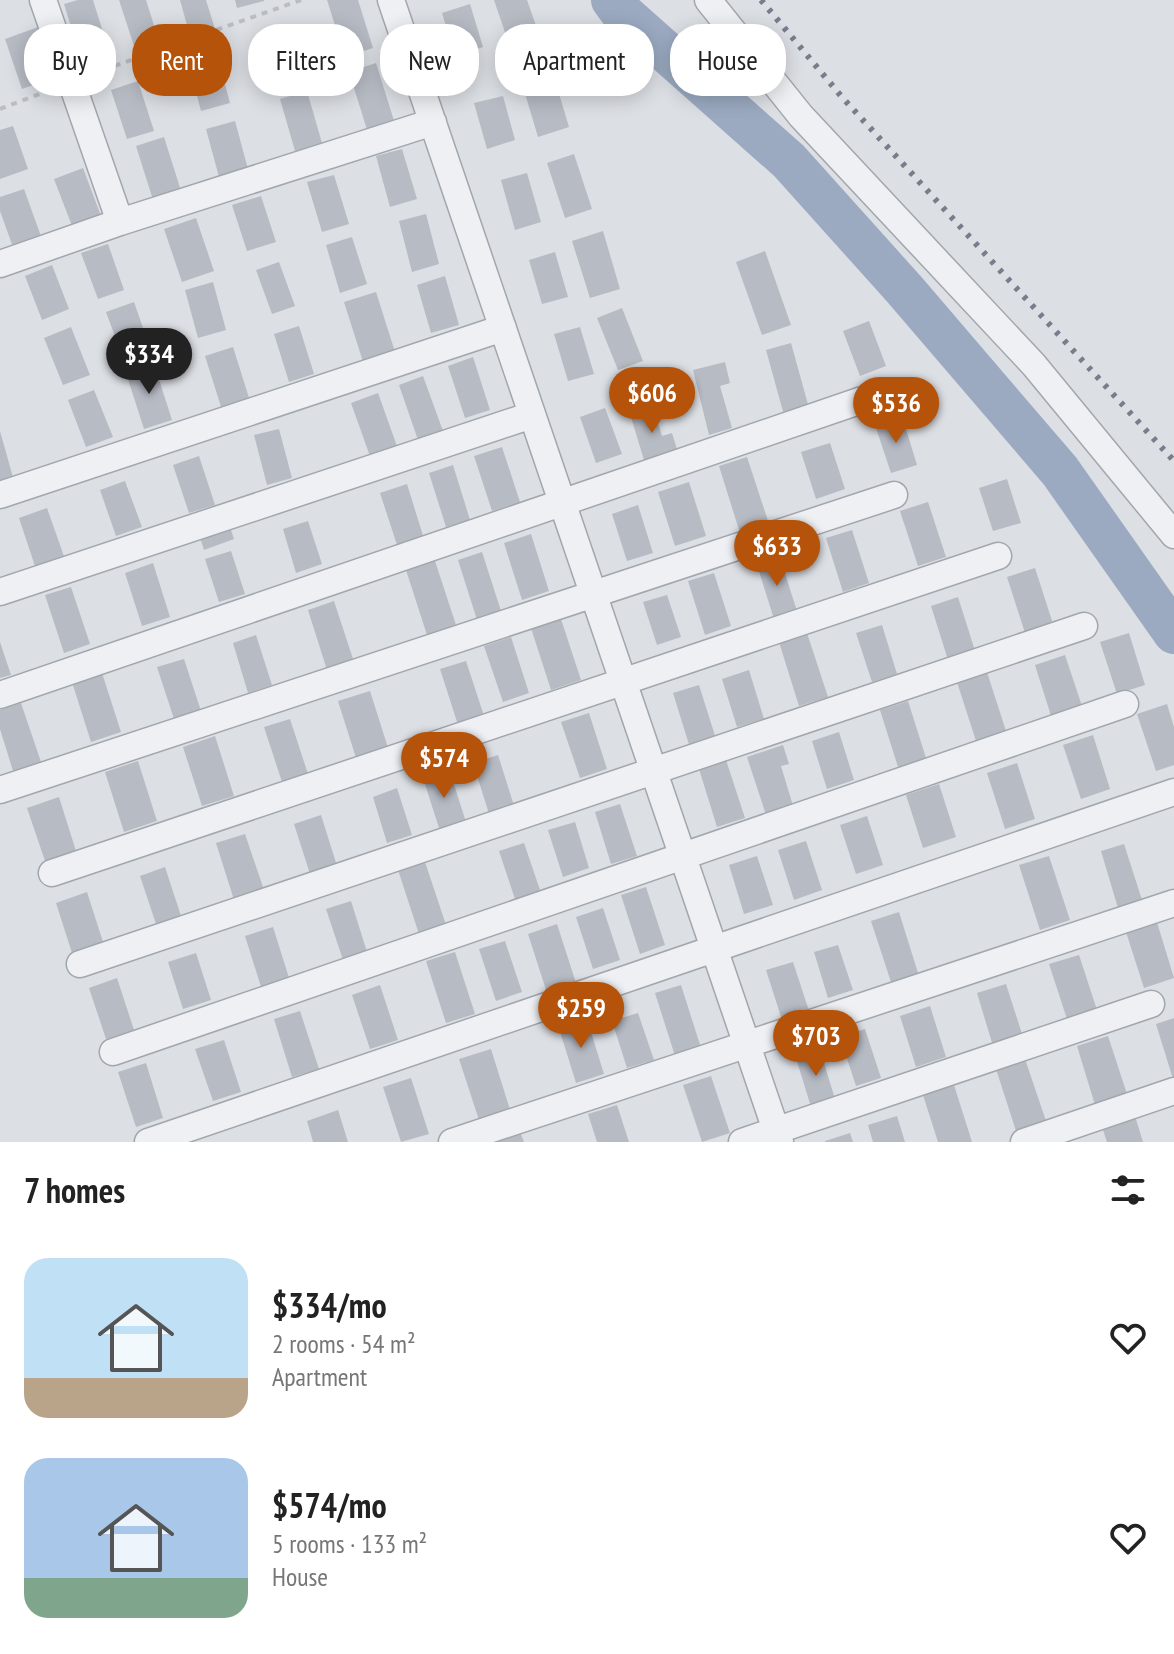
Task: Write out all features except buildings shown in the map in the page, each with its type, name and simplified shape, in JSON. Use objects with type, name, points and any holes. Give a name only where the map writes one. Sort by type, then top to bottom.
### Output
[{"type":"street","points":[[43,0],[51,24]]},
{"type":"street","points":[[391,0],[778,1136]]},
{"type":"street","points":[[708,0],[801,116],[1034,365],[1174,535]]},
{"type":"street","points":[[76,96],[120,222]]},
{"type":"street","points":[[0,264],[120,222],[433,122]]},
{"type":"street","points":[[0,495],[503,328]]},
{"type":"street","points":[[0,695],[862,400]]},
{"type":"street","points":[[0,592],[532,415]]},
{"type":"street","points":[[0,790],[894,495]]},
{"type":"street","points":[[52,873],[624,684],[998,556]]},
{"type":"street","points":[[80,964],[1084,626]]},
{"type":"street","points":[[113,1052],[1125,704]]},
{"type":"street","points":[[148,1142],[1174,792]]},
{"type":"street","points":[[452,1142],[1174,903]]},
{"type":"street","points":[[742,1142],[778,1136],[1151,1004]]},
{"type":"street","points":[[1024,1142],[1174,1091]]},
{"type":"path","points":[[116,66],[301,0]]},
{"type":"path","points":[[0,109],[34,96]]},
{"type":"waterway","points":[[612,0],[620,11],[789,161],[904,289],[1060,471],[1174,633]]},
{"type":"railway","points":[[761,0],[841,96],[1174,461]]}]
